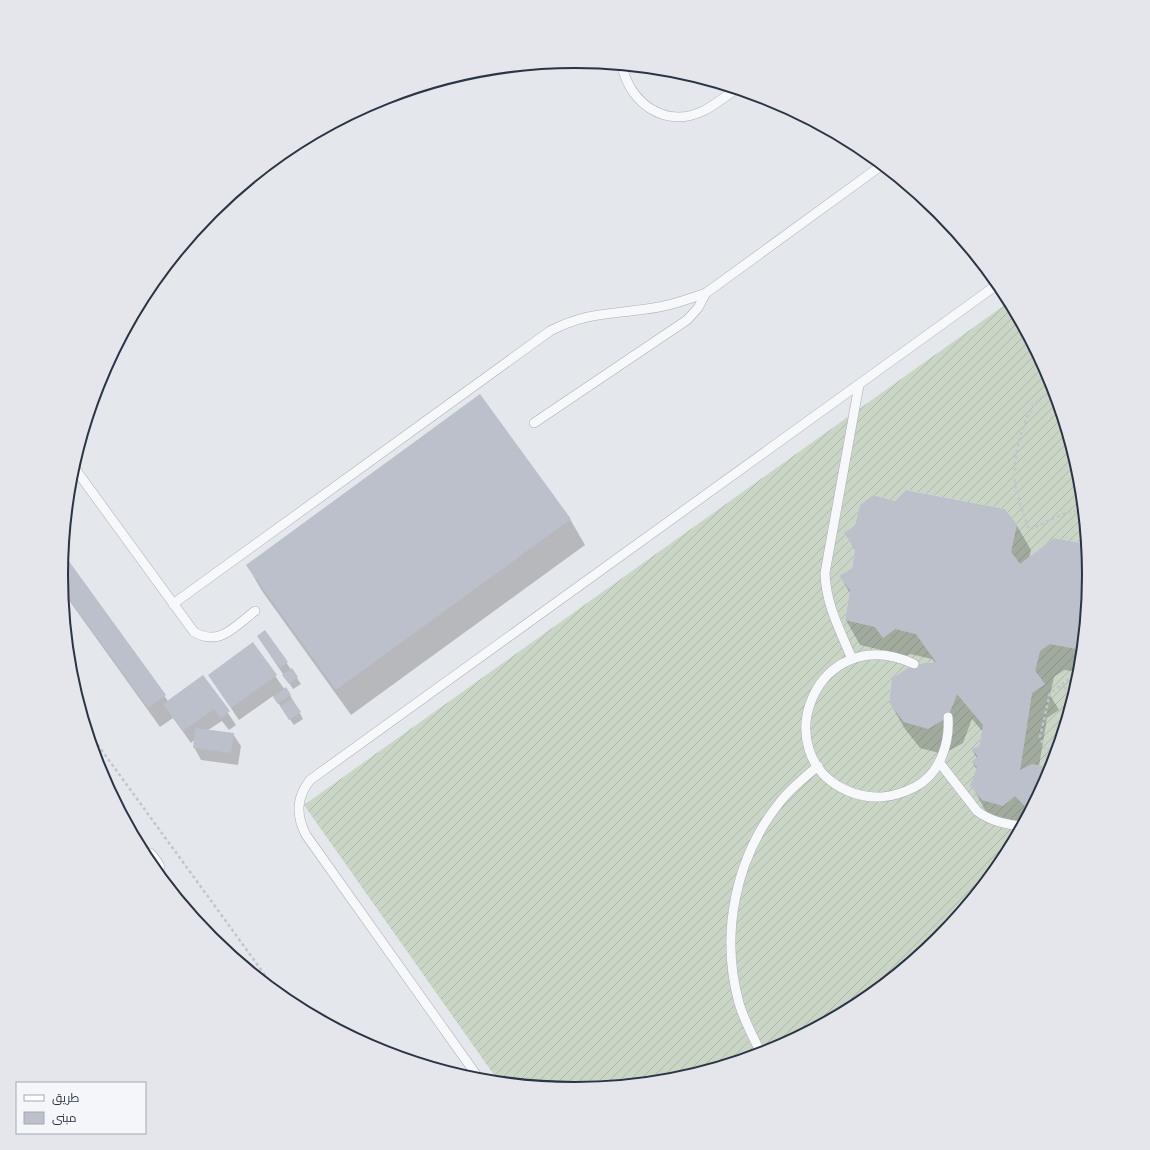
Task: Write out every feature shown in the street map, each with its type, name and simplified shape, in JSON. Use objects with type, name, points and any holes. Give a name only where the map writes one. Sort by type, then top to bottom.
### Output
[{"type":"lane","points":[[623,70],[632,92],[642,104],[656,112],[672,116],[688,116],[703,111],[732,93]]},
{"type":"lane","points":[[173,604],[550,332],[580,318],[597,314],[646,309],[676,303],[706,293],[878,169]]},
{"type":"lane","points":[[474,1072],[306,835],[299,816],[298,806],[305,787],[310,780],[993,288]]},
{"type":"lane","points":[[534,423],[687,320],[698,308],[706,293]]},
{"type":"lane","points":[[852,659],[829,606],[826,596],[825,573],[859,385]]},
{"type":"lane","points":[[79,474],[194,632],[204,638],[222,636],[255,610]]},
{"type":"lane","points":[[914,664],[899,657],[883,654],[867,654],[837,666],[825,677],[809,704],[806,720],[810,752],[818,766],[828,778],[841,788],[856,795],[872,798],[888,797],[898,794],[918,786],[930,775],[939,762],[946,747],[949,732],[948,717]]},
{"type":"lane","points":[[939,762],[977,811],[996,822],[1016,825]]},
{"type":"lane","points":[[759,1047],[740,1003],[733,976],[731,948],[732,919],[736,894],[742,869],[765,823],[780,802],[798,783],[818,766]]},
{"type":"path","points":[[1048,395],[1036,402],[1027,418],[1018,447],[1015,488],[1029,530],[1068,511],[1078,512]]},
{"type":"path","points":[[1050,750],[1045,749],[1040,737],[1050,693],[1071,677]]},
{"type":"path","points":[[1057,687],[1069,689]]},
{"type":"path","points":[[97,744],[267,978]]},
{"type":"green space","points":[[1004,305],[1030,351],[1055,412],[1065,444],[1072,476],[1078,509],[1081,543],[1054,538],[1020,564],[1011,552],[1017,524],[1005,509],[907,490],[895,501],[873,495],[860,505],[855,525],[844,533],[855,549],[852,568],[839,576],[850,590],[845,620],[875,627],[883,638],[895,629],[916,634],[936,662],[914,664],[892,678],[889,703],[904,722],[928,728],[948,717],[957,694],[983,725],[979,746],[971,749],[978,756],[971,762],[977,767],[971,787],[982,800],[1003,806],[1015,796],[1026,807],[997,857],[977,884],[934,934],[884,977],[857,997],[799,1030],[769,1043],[706,1065],[674,1072],[641,1078],[575,1082],[542,1081],[494,1075],[304,805]]},
{"type":"green space","points":[[1050,644],[1077,649],[1065,706],[1044,767],[1032,764],[1020,770],[1032,693],[1045,684],[1035,671],[1040,651]]},
{"type":"building","points":[[480,394],[571,519],[336,690],[246,565]]},
{"type":"building","points":[[906,490],[1005,509],[1017,524],[1011,552],[1020,564],[1054,538],[1081,543],[1081,608],[1077,649],[1050,644],[1040,651],[1035,671],[1045,684],[1032,693],[1020,770],[1032,764],[1044,767],[1026,807],[1015,796],[1003,806],[982,800],[970,786],[977,767],[971,762],[978,756],[971,749],[979,746],[983,725],[957,694],[948,717],[928,729],[904,722],[889,703],[892,678],[914,664],[936,662],[916,634],[895,629],[883,638],[875,627],[845,620],[850,590],[839,576],[852,568],[855,549],[844,533],[855,525],[860,505],[873,495],[895,501]]},
{"type":"building","points":[[68,560],[166,695],[148,708],[69,598]]},
{"type":"building","points":[[265,630],[288,662],[280,668],[257,636]]},
{"type":"building","points":[[253,642],[277,675],[231,708],[208,675]]},
{"type":"building","points":[[292,668],[298,677],[289,684],[282,675]]},
{"type":"building","points":[[203,675],[230,711],[221,718],[214,709],[183,731],[163,704]]},
{"type":"building","points":[[286,687],[291,695],[278,704],[273,697]]},
{"type":"building","points":[[292,699],[301,712],[289,720],[280,706]]},
{"type":"building","points":[[195,728],[234,733],[231,753],[193,748]]}]
